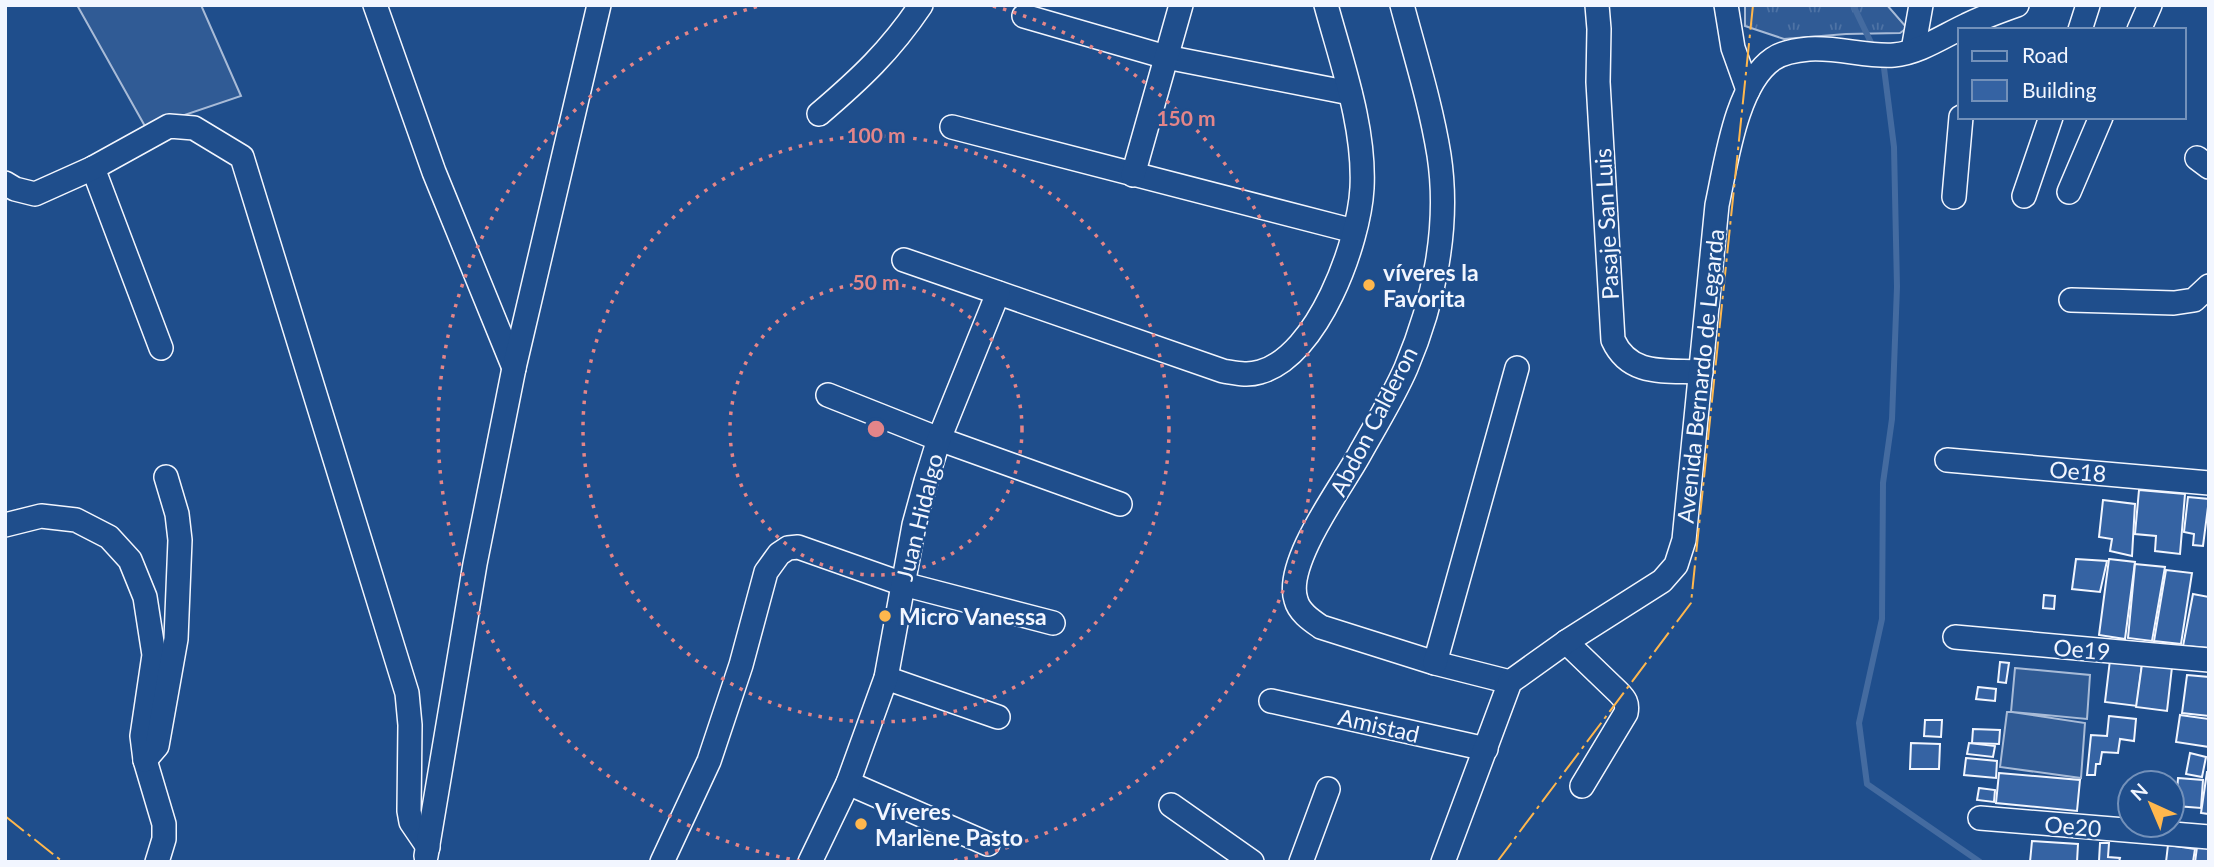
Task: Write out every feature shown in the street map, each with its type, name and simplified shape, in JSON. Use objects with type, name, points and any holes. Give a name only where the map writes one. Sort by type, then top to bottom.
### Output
[{"type":"street","points":[[375,5],[434,172],[514,368]]},
{"type":"street","points":[[819,114],[867,73],[900,36],[920,5]]},
{"type":"street","points":[[1133,175],[1181,5]]},
{"type":"street","points":[[904,260],[1223,370],[1242,375],[1261,372],[1277,364],[1296,349],[1323,312],[1341,272],[1354,232],[1362,189],[1360,146],[1350,93],[1326,5]]},
{"type":"street","name":"Abdon Calderon","points":[[1402,5],[1439,154],[1443,194],[1441,242],[1428,306],[1405,369],[1359,456],[1314,531],[1294,582],[1296,601],[1306,615],[1321,627],[1435,663],[1510,682]]},
{"type":"street","name":"Pasaje San Luis","points":[[1597,5],[1598,92],[1613,340],[1619,353],[1630,363],[1644,369],[1701,372]]},
{"type":"street","points":[[1726,5],[1733,48],[1748,90]]},
{"type":"street","points":[[1904,53],[1921,5]]},
{"type":"street","points":[[1969,27],[2017,5]]},
{"type":"street","points":[[2081,28],[2088,5]]},
{"type":"street","points":[[2140,28],[2150,5]]},
{"type":"street","points":[[426,854],[475,564],[514,368],[596,7]]},
{"type":"street","points":[[1024,16],[1166,57],[1350,93]]},
{"type":"street","points":[[1904,53],[1958,31]]},
{"type":"street","name":"Avenida Bernardo de Legarda","points":[[1510,682],[1566,642],[1662,581],[1676,565],[1684,540],[1717,205],[1728,152],[1748,90],[1766,65],[1780,55],[1832,48],[1904,53]]},
{"type":"street","points":[[1954,197],[1961,119]]},
{"type":"street","points":[[2024,196],[2050,119]]},
{"type":"street","points":[[2069,192],[2100,119]]},
{"type":"street","points":[[5,183],[15,189],[36,194],[93,168],[169,126],[194,128],[242,157],[407,693],[411,725],[409,811],[411,822],[426,854]]},
{"type":"street","points":[[952,127],[1354,232]]},
{"type":"street","points":[[93,168],[161,348]]},
{"type":"street","points":[[2071,300],[2174,303],[2194,300],[2209,286]]},
{"type":"street","name":"Juan Hidalgo","points":[[810,862],[848,783],[886,678],[914,525],[939,439],[998,293]]},
{"type":"street","points":[[1435,663],[1517,368]]},
{"type":"street","points":[[828,395],[939,439],[1120,504]]},
{"type":"street","name":"Oe18","points":[[1947,460],[2209,483]]},
{"type":"street","points":[[145,760],[157,746],[176,639],[180,540],[177,514],[166,477]]},
{"type":"street","points":[[5,525],[41,516],[76,520],[109,537],[130,560],[145,597],[154,655],[142,736],[145,760],[164,824],[164,839],[157,862]]},
{"type":"street","points":[[662,862],[709,761],[741,665],[766,572],[772,560],[788,548],[798,547],[903,584],[1053,623]]},
{"type":"street","name":"Oe19","points":[[1955,638],[2209,660]]},
{"type":"street","points":[[1566,642],[1626,700],[1627,707],[1626,713],[1582,786]]},
{"type":"street","points":[[886,678],[998,717]]},
{"type":"street","points":[[1443,862],[1510,682]]},
{"type":"street","name":"Amistad","points":[[1271,701],[1486,749]]},
{"type":"street","points":[[848,783],[988,844]]},
{"type":"street","points":[[1301,862],[1328,789]]},
{"type":"street","points":[[1171,804],[1252,862]]},
{"type":"street","name":"Oe20","points":[[1980,818],[2209,837]]},
{"type":"green space","points":[[1745,5],[1887,5],[1907,28],[1900,33],[1784,39],[1745,26]]},
{"type":"shaded area","points":[[77,5],[201,5],[241,96],[146,128]]},
{"type":"shaded area","points":[[2015,668],[2090,675],[2087,719],[2012,712],[2085,723],[2081,778],[2000,767],[2007,712],[2011,712]]},
{"type":"building","points":[[2139,490],[2185,494],[2180,554],[2155,551],[2156,536],[2135,534]]},
{"type":"building","points":[[2188,497],[2209,499],[2203,546],[2193,545],[2194,534],[2184,532]]},
{"type":"building","points":[[2103,500],[2135,504],[2132,556],[2110,551],[2112,539],[2099,537]]},
{"type":"building","points":[[2076,559],[2107,561],[2100,592],[2072,589]]},
{"type":"building","points":[[2109,559],[2135,562],[2125,639],[2099,635]]},
{"type":"building","points":[[2135,564],[2165,567],[2152,641],[2128,638]]},
{"type":"building","points":[[2166,570],[2192,573],[2181,644],[2154,641]]},
{"type":"building","points":[[2193,594],[2209,597],[2209,648],[2183,646]]},
{"type":"building","points":[[2044,595],[2055,596],[2054,609],[2043,608]]},
{"type":"building","points":[[2110,660],[2142,664],[2137,706],[2105,702]]},
{"type":"building","points":[[2000,662],[2009,663],[2006,683],[1998,682]]},
{"type":"building","points":[[2142,664],[2172,667],[2167,711],[2136,707]]},
{"type":"building","points":[[2187,675],[2209,677],[2209,716],[2182,713]]},
{"type":"building","points":[[1978,687],[1996,689],[1995,701],[1976,699]]},
{"type":"building","points":[[2180,715],[2209,719],[2209,747],[2176,742]]},
{"type":"building","points":[[2109,716],[2136,719],[2134,741],[2120,739],[2118,753],[2102,752],[2100,764],[2096,764],[2095,775],[2087,775],[2091,735],[2107,736]]},
{"type":"building","points":[[1925,720],[1942,720],[1941,737],[1924,736]]},
{"type":"building","points":[[1973,729],[2000,730],[1999,744],[1972,743]]},
{"type":"building","points":[[1911,743],[1940,744],[1939,769],[1910,769]]},
{"type":"building","points":[[1969,743],[1995,746],[1993,757],[1967,754]]},
{"type":"building","points":[[2190,753],[2206,757],[2202,777],[2186,774]]},
{"type":"building","points":[[1966,758],[1997,761],[1996,778],[1964,775]]},
{"type":"building","points":[[2207,772],[2209,819],[2208,814],[2201,813]]},
{"type":"building","points":[[1999,773],[2080,780],[2077,811],[1996,803]]},
{"type":"building","points":[[2186,779],[2203,780],[2201,808],[2186,807]]},
{"type":"building","points":[[1979,788],[1995,790],[1994,802],[1977,800]]},
{"type":"building","points":[[2032,841],[2078,844],[2077,862],[2030,862]]},
{"type":"building","points":[[2100,843],[2109,843],[2108,857],[2120,858],[2119,862],[2099,861]]},
{"type":"building","points":[[2168,845],[2195,849],[2193,862],[2166,862]]},
{"type":"building","points":[[2197,847],[2209,848],[2209,862],[2195,862]]},
{"type":"waterway","points":[[1853,5],[1875,51]]},
{"type":"waterway","points":[[1880,60],[1884,68],[1894,147],[1897,287],[1892,419],[1883,483],[1882,619],[1859,723],[1867,784],[1980,862]]},
{"type":"power","points":[[1497,862],[1691,603],[1753,5]]},
{"type":"power","points":[[5,816],[63,862]]},
{"type":"place","name":"víveres la Favorita","points":[[1369,285]]},
{"type":"place","name":"Micro Vanessa","points":[[885,616]]},
{"type":"place","name":"Víveres Marlene Pasto","points":[[861,824]]}]
